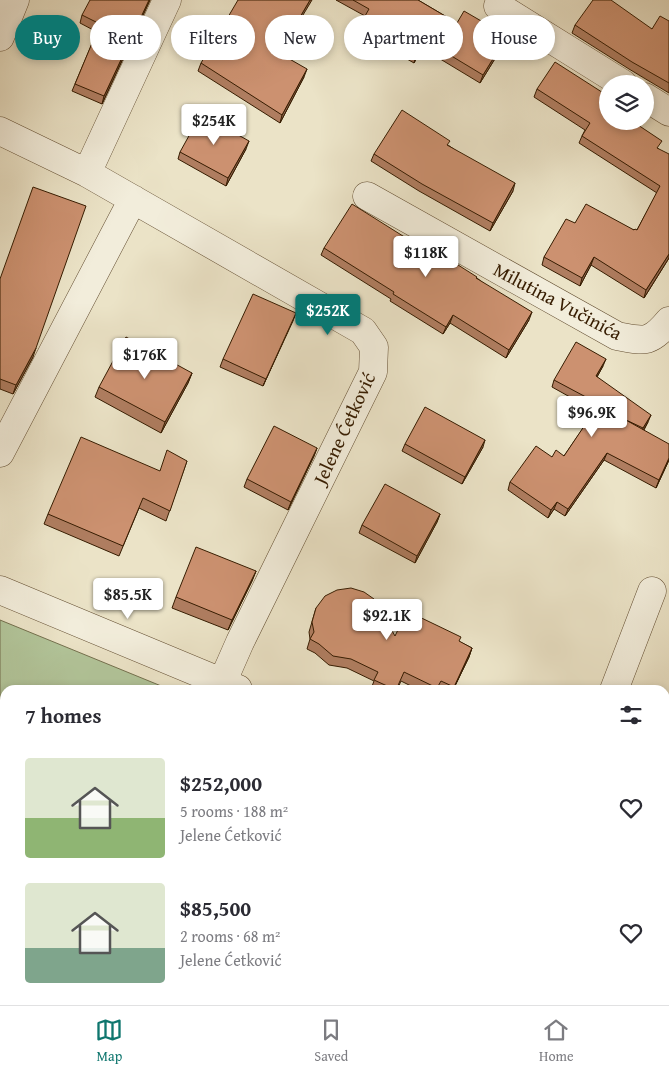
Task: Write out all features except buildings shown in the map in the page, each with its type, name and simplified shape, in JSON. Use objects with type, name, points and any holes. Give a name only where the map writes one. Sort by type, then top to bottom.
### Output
[{"type":"street","points":[[0,37],[15,0]]},
{"type":"street","points":[[87,173],[167,0]]},
{"type":"street","points":[[498,6],[609,75]]},
{"type":"street","points":[[654,103],[669,112]]},
{"type":"street","name":"Jelene Ćetković","points":[[0,131],[87,173],[362,331],[374,347],[374,372],[240,642],[231,685]]},
{"type":"street","name":"Milutina Vučinića","points":[[367,196],[617,336],[644,341],[659,333],[669,321]]},
{"type":"street","points":[[0,453],[133,199]]},
{"type":"street","points":[[0,590],[229,685]]},
{"type":"street","points":[[616,685],[652,591]]},
{"type":"green space","points":[[0,620],[159,685],[0,685]]}]
